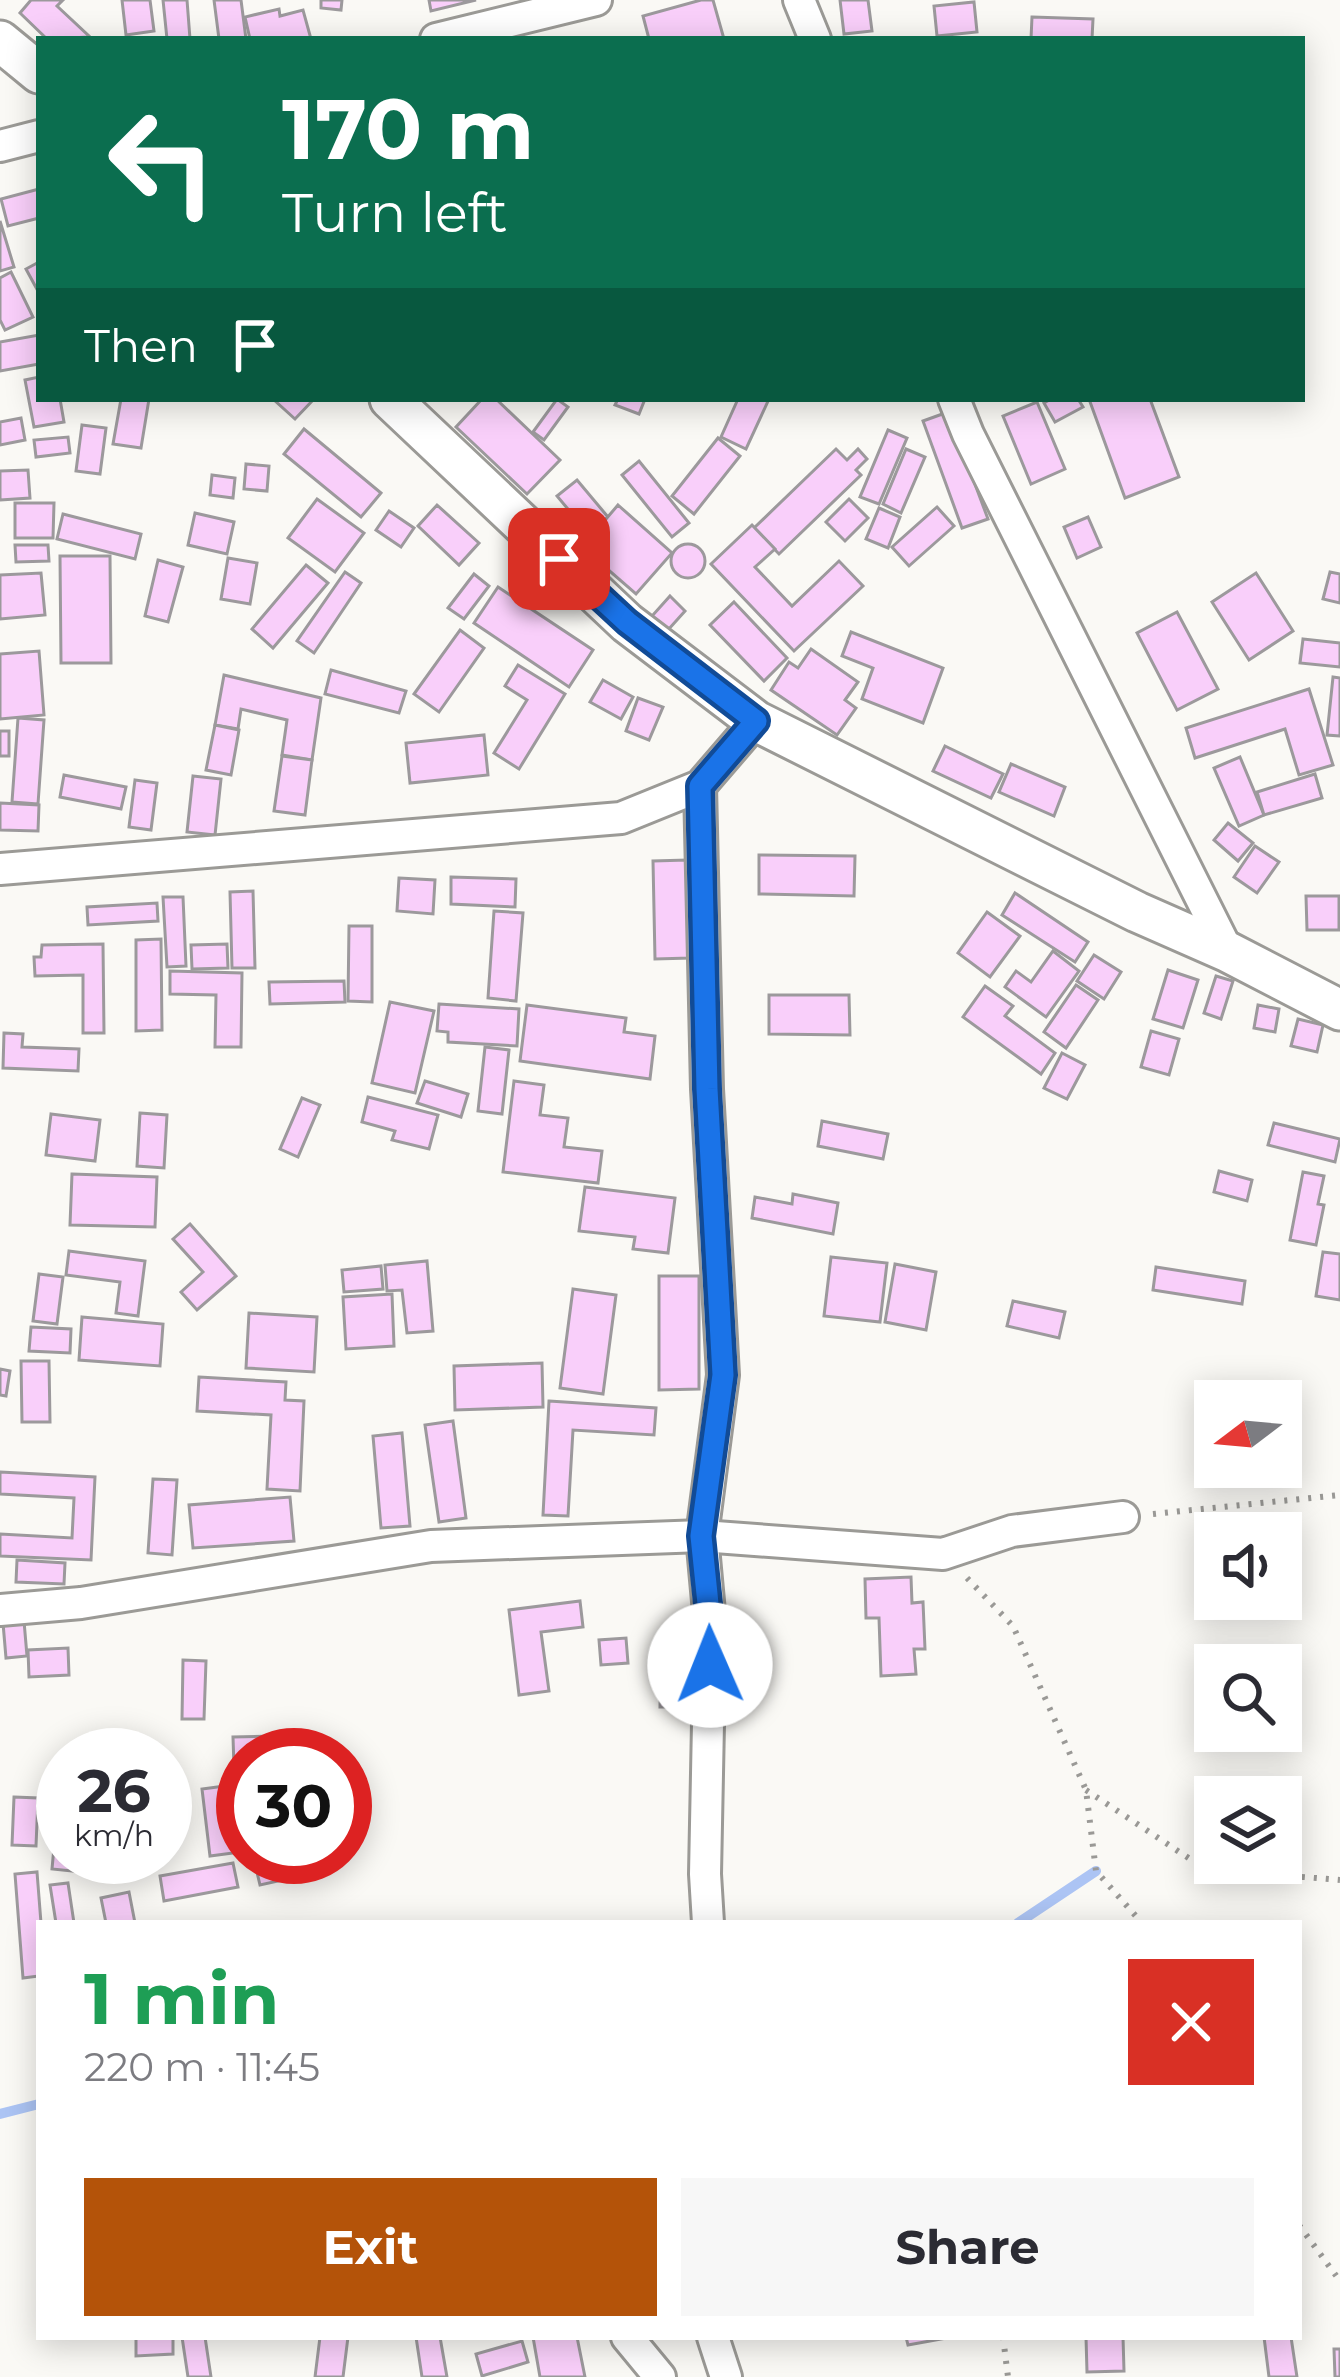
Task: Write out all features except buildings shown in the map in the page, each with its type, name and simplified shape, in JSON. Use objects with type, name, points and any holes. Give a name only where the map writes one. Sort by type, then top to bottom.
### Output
[{"type":"street","points":[[448,36],[596,0]]},
{"type":"street","points":[[800,0],[813,36]]},
{"type":"street","points":[[0,41],[36,71]]},
{"type":"street","points":[[0,146],[36,137]]},
{"type":"street","points":[[393,402],[627,622],[756,721],[1340,1010]]},
{"type":"street","points":[[955,402],[1228,952]]},
{"type":"street","points":[[0,869],[621,818],[700,786],[756,721]]},
{"type":"street","points":[[700,786],[707,1089],[723,1375],[701,1536],[710,1623],[708,1920]]},
{"type":"street","points":[[0,1610],[81,1604],[431,1546],[701,1536],[943,1554],[1012,1531],[1123,1517]]},
{"type":"street","points":[[629,2340],[660,2377]]},
{"type":"street","points":[[714,2340],[726,2377]]},
{"type":"path","points":[[1123,1517],[1340,1496]]},
{"type":"path","points":[[943,1554],[1013,1626],[1086,1790],[1096,1871],[1139,1920]]},
{"type":"path","points":[[1086,1790],[1205,1869],[1340,1880]]},
{"type":"path","points":[[1302,2228],[1340,2282]]},
{"type":"path","points":[[1003,2340],[1008,2377]]},
{"type":"waterway","points":[[1022,1920],[1096,1871]]},
{"type":"waterway","points":[[0,2114],[36,2105]]},
{"type":"route","points":[[559,559],[627,622],[756,721],[700,786],[707,1089],[723,1375],[701,1536],[710,1665]]}]
